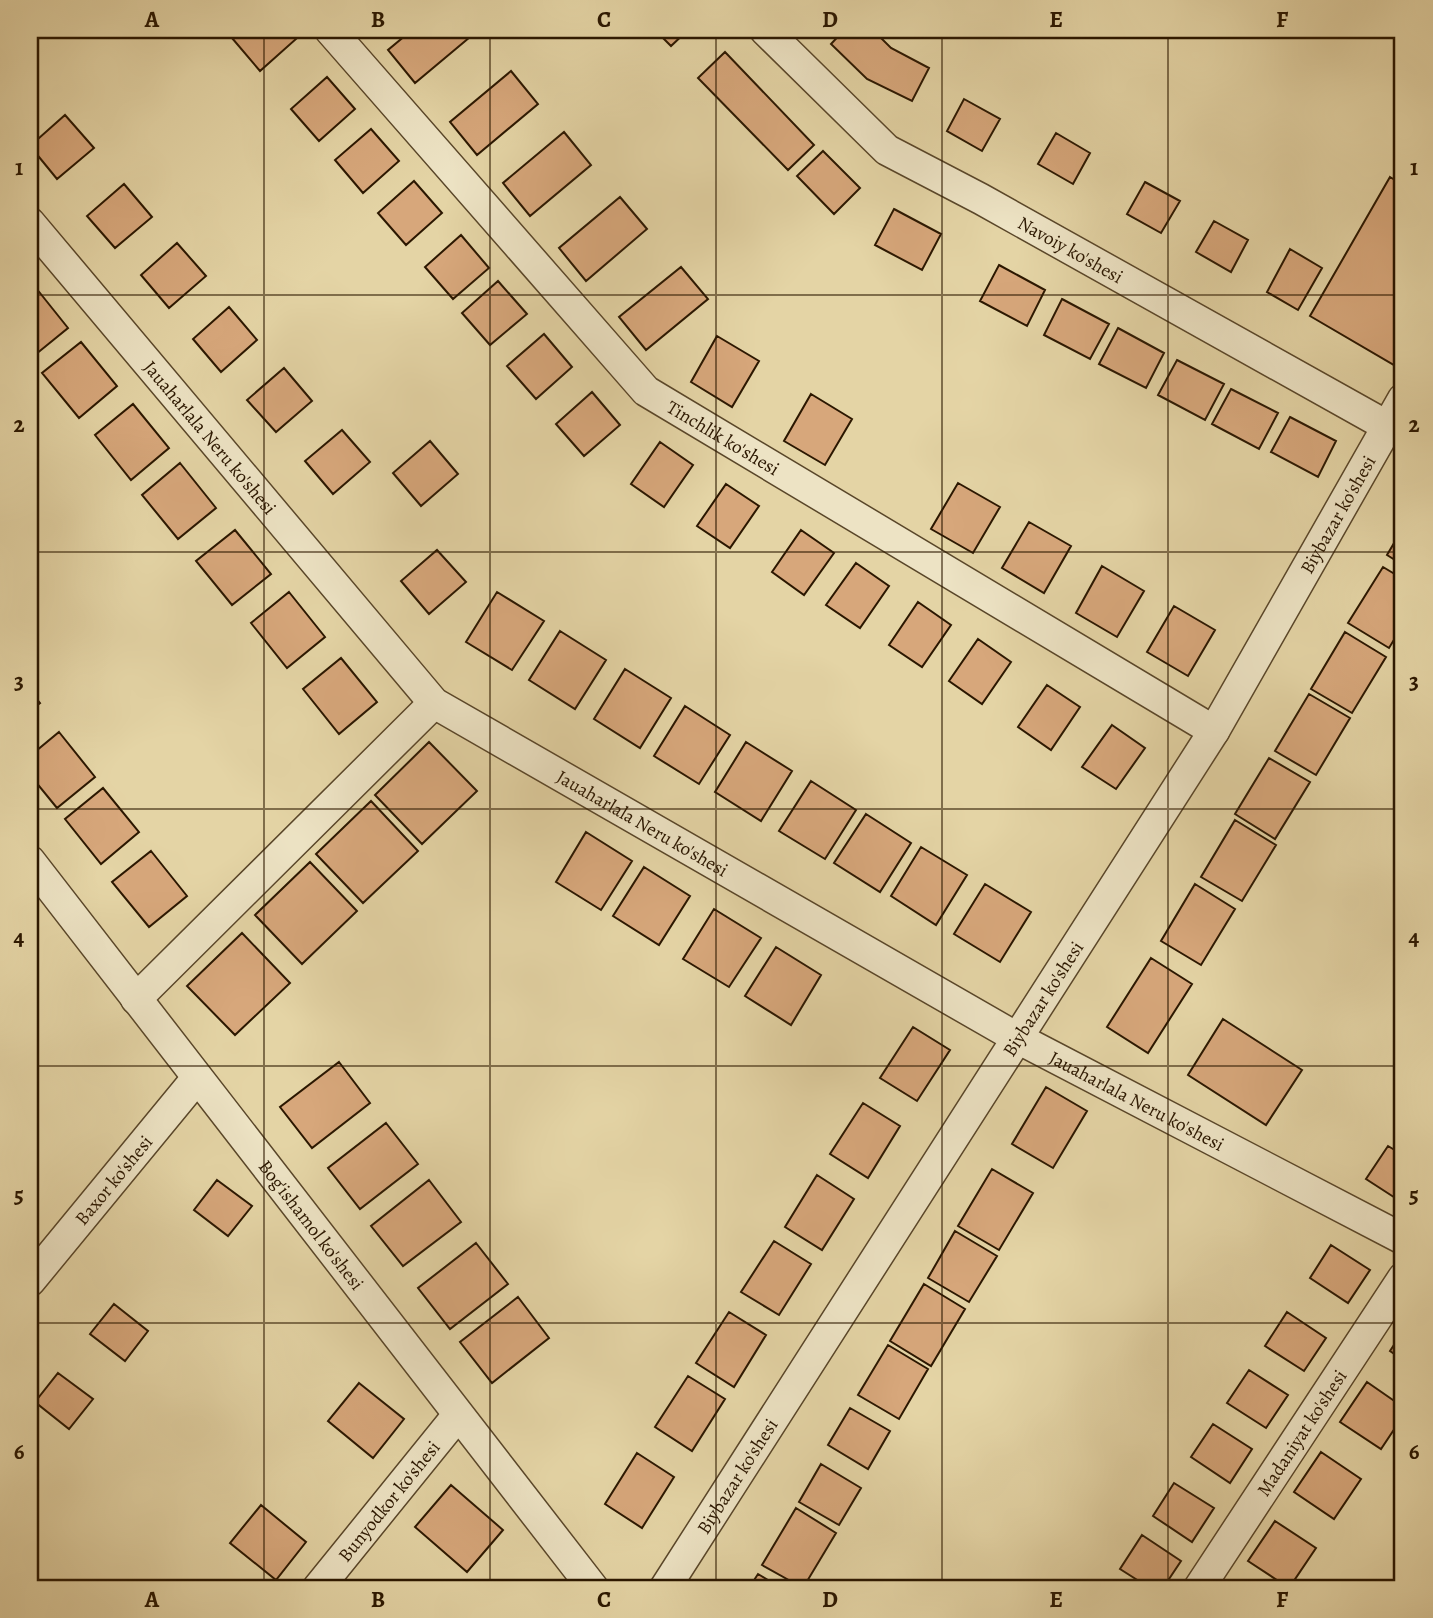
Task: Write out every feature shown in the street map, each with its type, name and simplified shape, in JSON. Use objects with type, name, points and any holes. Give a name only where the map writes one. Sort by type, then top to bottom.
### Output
[{"type":"street","name":"Tinchlik ko'shesi","points":[[330,30],[646,391],[1214,731]]},
{"type":"street","name":"Navoiy ko'shesi","points":[[765,30],[887,150],[981,199],[1395,431]]},
{"type":"street","name":"Jauaharlala Neru ko'shesi","points":[[30,223],[434,704],[1018,1039],[1403,1240]]},
{"type":"street","name":"Biybazar ko'shesi","points":[[665,1588],[1214,731],[1395,431],[1403,399]]},
{"type":"street","points":[[136,999],[434,704]]},
{"type":"street","name":"Bog'ishamol ko'shesi","points":[[30,861],[593,1588]]},
{"type":"street","name":"Baxor ko'shesi","points":[[30,1281],[197,1077]]},
{"type":"street","name":"Madaniyat ko'shesi","points":[[1199,1588],[1403,1278]]},
{"type":"street","name":"Bunyodkor ko'shesi","points":[[318,1588],[458,1415]]},
{"type":"building","points":[[241,30],[288,30],[296,39],[260,71],[232,38]]},
{"type":"building","points":[[412,30],[476,32],[415,83],[388,50]]},
{"type":"building","points":[[655,30],[688,30],[671,46]]},
{"type":"building","points":[[844,30],[873,30],[891,48],[929,68],[912,101],[867,79],[831,44]]},
{"type":"building","points":[[725,52],[814,145],[788,170],[698,78]]},
{"type":"building","points":[[511,71],[538,104],[477,155],[450,122]]},
{"type":"building","points":[[327,77],[355,109],[319,141],[291,109]]},
{"type":"building","points":[[964,99],[1000,119],[982,151],[947,131]]},
{"type":"building","points":[[65,115],[94,148],[57,179],[30,146]]},
{"type":"building","points":[[371,129],[399,161],[363,193],[335,160]]},
{"type":"building","points":[[564,132],[591,165],[530,216],[503,183]]},
{"type":"building","points":[[1056,133],[1090,153],[1073,184],[1038,164]]},
{"type":"building","points":[[823,151],[860,188],[834,214],[797,176]]},
{"type":"building","points":[[1390,177],[1403,185],[1403,349],[1394,365],[1310,316]]},
{"type":"building","points":[[414,181],[442,213],[406,245],[378,213]]},
{"type":"building","points":[[1145,182],[1180,201],[1161,233],[1127,214]]},
{"type":"building","points":[[124,184],[152,217],[115,248],[87,216]]},
{"type":"building","points":[[620,197],[647,229],[586,281],[559,248]]},
{"type":"building","points":[[894,209],[941,234],[922,270],[875,245]]},
{"type":"building","points":[[1214,221],[1248,240],[1231,272],[1196,252]]},
{"type":"building","points":[[461,235],[489,268],[453,299],[425,267]]},
{"type":"building","points":[[177,243],[206,276],[169,308],[141,275]]},
{"type":"building","points":[[1290,249],[1322,268],[1298,310],[1267,292]]},
{"type":"building","points":[[999,265],[1045,290],[1027,326],[980,301]]},
{"type":"building","points":[[681,267],[708,299],[646,350],[619,317]]},
{"type":"building","points":[[498,281],[527,314],[490,345],[462,313]]},
{"type":"building","points":[[32,283],[68,328],[30,359],[30,285]]},
{"type":"building","points":[[1062,299],[1109,324],[1090,359],[1044,335]]},
{"type":"building","points":[[229,307],[257,340],[221,372],[193,339]]},
{"type":"building","points":[[1118,328],[1164,353],[1146,388],[1099,364]]},
{"type":"building","points":[[544,334],[572,367],[536,399],[507,366]]},
{"type":"building","points":[[717,336],[759,361],[732,407],[691,382]]},
{"type":"building","points":[[81,342],[117,386],[79,418],[42,373]]},
{"type":"building","points":[[1177,360],[1224,384],[1205,420],[1158,395]]},
{"type":"building","points":[[284,368],[312,401],[276,432],[247,400]]},
{"type":"building","points":[[1231,389],[1278,413],[1259,449],[1212,424]]},
{"type":"building","points":[[592,392],[620,425],[584,456],[556,424]]},
{"type":"building","points":[[811,394],[852,419],[825,465],[784,441]]},
{"type":"building","points":[[133,404],[169,448],[131,480],[95,435]]},
{"type":"building","points":[[1290,417],[1336,441],[1318,477],[1271,452]]},
{"type":"building","points":[[342,430],[370,462],[333,494],[305,461]]},
{"type":"building","points":[[430,441],[458,474],[421,506],[393,473]]},
{"type":"building","points":[[660,442],[693,465],[664,507],[631,484]]},
{"type":"building","points":[[180,463],[216,508],[178,539],[142,495]]},
{"type":"building","points":[[958,483],[1000,507],[973,553],[931,529]]},
{"type":"building","points":[[726,484],[759,506],[730,548],[697,526]]},
{"type":"building","points":[[1029,522],[1071,546],[1044,593],[1002,568]]},
{"type":"building","points":[[1403,528],[1403,565],[1387,555]]},
{"type":"building","points":[[235,530],[271,574],[232,605],[196,561]]},
{"type":"building","points":[[801,530],[834,553],[804,595],[772,572]]},
{"type":"building","points":[[437,550],[466,582],[429,614],[401,581]]},
{"type":"building","points":[[856,563],[889,586],[860,628],[826,605]]},
{"type":"building","points":[[1102,566],[1144,591],[1117,637],[1076,613]]},
{"type":"building","points":[[1383,567],[1403,579],[1403,625],[1389,648],[1348,623]]},
{"type":"building","points":[[289,592],[325,637],[287,668],[251,623]]},
{"type":"building","points":[[497,592],[544,621],[512,670],[466,642]]},
{"type":"building","points":[[918,602],[951,625],[922,667],[889,645]]},
{"type":"building","points":[[1174,606],[1215,630],[1188,676],[1147,652]]},
{"type":"building","points":[[560,631],[606,660],[575,709],[529,680]]},
{"type":"building","points":[[1345,632],[1386,657],[1352,713],[1311,689]]},
{"type":"building","points":[[978,639],[1011,662],[982,704],[949,681]]},
{"type":"building","points":[[341,658],[377,702],[339,734],[303,689]]},
{"type":"building","points":[[625,669],[671,698],[640,748],[594,719]]},
{"type":"building","points":[[1047,685],[1080,707],[1051,750],[1018,727]]},
{"type":"building","points":[[30,691],[40,703],[30,711]]},
{"type":"building","points":[[1309,694],[1350,718],[1316,775],[1275,751]]},
{"type":"building","points":[[685,706],[730,735],[699,784],[654,756]]},
{"type":"building","points":[[1112,725],[1145,748],[1116,789],[1082,767]]},
{"type":"building","points":[[59,732],[95,777],[57,808],[30,775],[30,756]]},
{"type":"building","points":[[429,742],[477,791],[422,844],[375,795]]},
{"type":"building","points":[[746,742],[792,771],[761,821],[715,792]]},
{"type":"building","points":[[1269,758],[1310,782],[1275,839],[1235,814]]},
{"type":"building","points":[[811,781],[856,810],[825,859],[779,831]]},
{"type":"building","points":[[103,788],[139,832],[101,864],[65,819]]},
{"type":"building","points":[[371,801],[418,851],[363,903],[316,854]]},
{"type":"building","points":[[866,814],[911,843],[880,892],[834,863]]},
{"type":"building","points":[[1235,820],[1276,845],[1242,901],[1201,877]]},
{"type":"building","points":[[586,832],[632,861],[601,910],[556,882]]},
{"type":"building","points":[[921,847],[967,875],[936,925],[891,896]]},
{"type":"building","points":[[151,851],[187,896],[149,927],[112,882]]},
{"type":"building","points":[[310,862],[357,911],[302,964],[255,915]]},
{"type":"building","points":[[644,867],[690,896],[659,945],[613,916]]},
{"type":"building","points":[[985,884],[1031,912],[1000,962],[954,934]]},
{"type":"building","points":[[1195,884],[1235,909],[1201,965],[1161,941]]},
{"type":"building","points":[[714,909],[761,938],[729,987],[683,959]]},
{"type":"building","points":[[242,933],[290,983],[235,1035],[187,986]]},
{"type":"building","points":[[776,947],[821,975],[791,1025],[745,996]]},
{"type":"building","points":[[1151,958],[1192,984],[1148,1053],[1107,1027]]},
{"type":"building","points":[[1223,1019],[1302,1070],[1266,1125],[1188,1075]]},
{"type":"building","points":[[913,1027],[950,1050],[917,1101],[880,1078]]},
{"type":"building","points":[[339,1062],[370,1103],[312,1148],[280,1107]]},
{"type":"building","points":[[1046,1087],[1087,1111],[1053,1168],[1012,1144]]},
{"type":"building","points":[[863,1103],[900,1126],[868,1178],[830,1154]]},
{"type":"building","points":[[386,1123],[418,1164],[360,1209],[328,1168]]},
{"type":"building","points":[[1388,1146],[1403,1155],[1403,1203],[1366,1179]]},
{"type":"building","points":[[992,1169],[1033,1193],[999,1250],[958,1226]]},
{"type":"building","points":[[817,1175],[854,1199],[822,1250],[785,1227]]},
{"type":"building","points":[[217,1180],[252,1206],[228,1236],[194,1210]]},
{"type":"building","points":[[429,1180],[461,1222],[403,1266],[371,1226]]},
{"type":"building","points":[[955,1231],[997,1256],[969,1302],[928,1278]]},
{"type":"building","points":[[774,1241],[811,1264],[779,1315],[741,1292]]},
{"type":"building","points":[[476,1243],[508,1284],[450,1329],[418,1288]]},
{"type":"building","points":[[1331,1245],[1370,1270],[1348,1303],[1310,1278]]},
{"type":"building","points":[[924,1284],[965,1309],[931,1366],[890,1341]]},
{"type":"building","points":[[518,1297],[549,1338],[492,1383],[460,1342]]},
{"type":"building","points":[[114,1304],[148,1331],[125,1361],[90,1334]]},
{"type":"building","points":[[729,1312],[766,1335],[734,1387],[696,1363]]},
{"type":"building","points":[[1287,1312],[1326,1338],[1304,1371],[1265,1346]]},
{"type":"building","points":[[1403,1331],[1403,1360],[1390,1351]]},
{"type":"building","points":[[888,1345],[928,1369],[899,1419],[858,1395]]},
{"type":"building","points":[[1249,1370],[1288,1395],[1266,1428],[1227,1403]]},
{"type":"building","points":[[58,1373],[93,1399],[69,1429],[35,1402]]},
{"type":"building","points":[[688,1376],[725,1399],[692,1451],[655,1427]]},
{"type":"building","points":[[1367,1382],[1403,1407],[1403,1416],[1381,1449],[1340,1422]]},
{"type":"building","points":[[359,1383],[404,1419],[373,1458],[328,1421]]},
{"type":"building","points":[[850,1408],[890,1431],[868,1469],[828,1445]]},
{"type":"building","points":[[1213,1424],[1252,1449],[1230,1483],[1191,1457]]},
{"type":"building","points":[[1321,1452],[1361,1479],[1334,1519],[1294,1492]]},
{"type":"building","points":[[637,1453],[674,1477],[642,1528],[605,1504]]},
{"type":"building","points":[[821,1464],[861,1488],[839,1525],[799,1502]]},
{"type":"building","points":[[1174,1483],[1214,1508],[1192,1542],[1153,1516]]},
{"type":"building","points":[[451,1485],[503,1530],[467,1572],[415,1527]]},
{"type":"building","points":[[261,1505],[306,1542],[276,1580],[230,1543]]},
{"type":"building","points":[[796,1508],[836,1533],[803,1588],[762,1565]]},
{"type":"building","points":[[1275,1521],[1316,1548],[1289,1588],[1248,1561]]},
{"type":"building","points":[[1142,1535],[1181,1561],[1163,1588],[1150,1588],[1120,1569]]},
{"type":"building","points":[[758,1574],[781,1588],[749,1588]]}]
